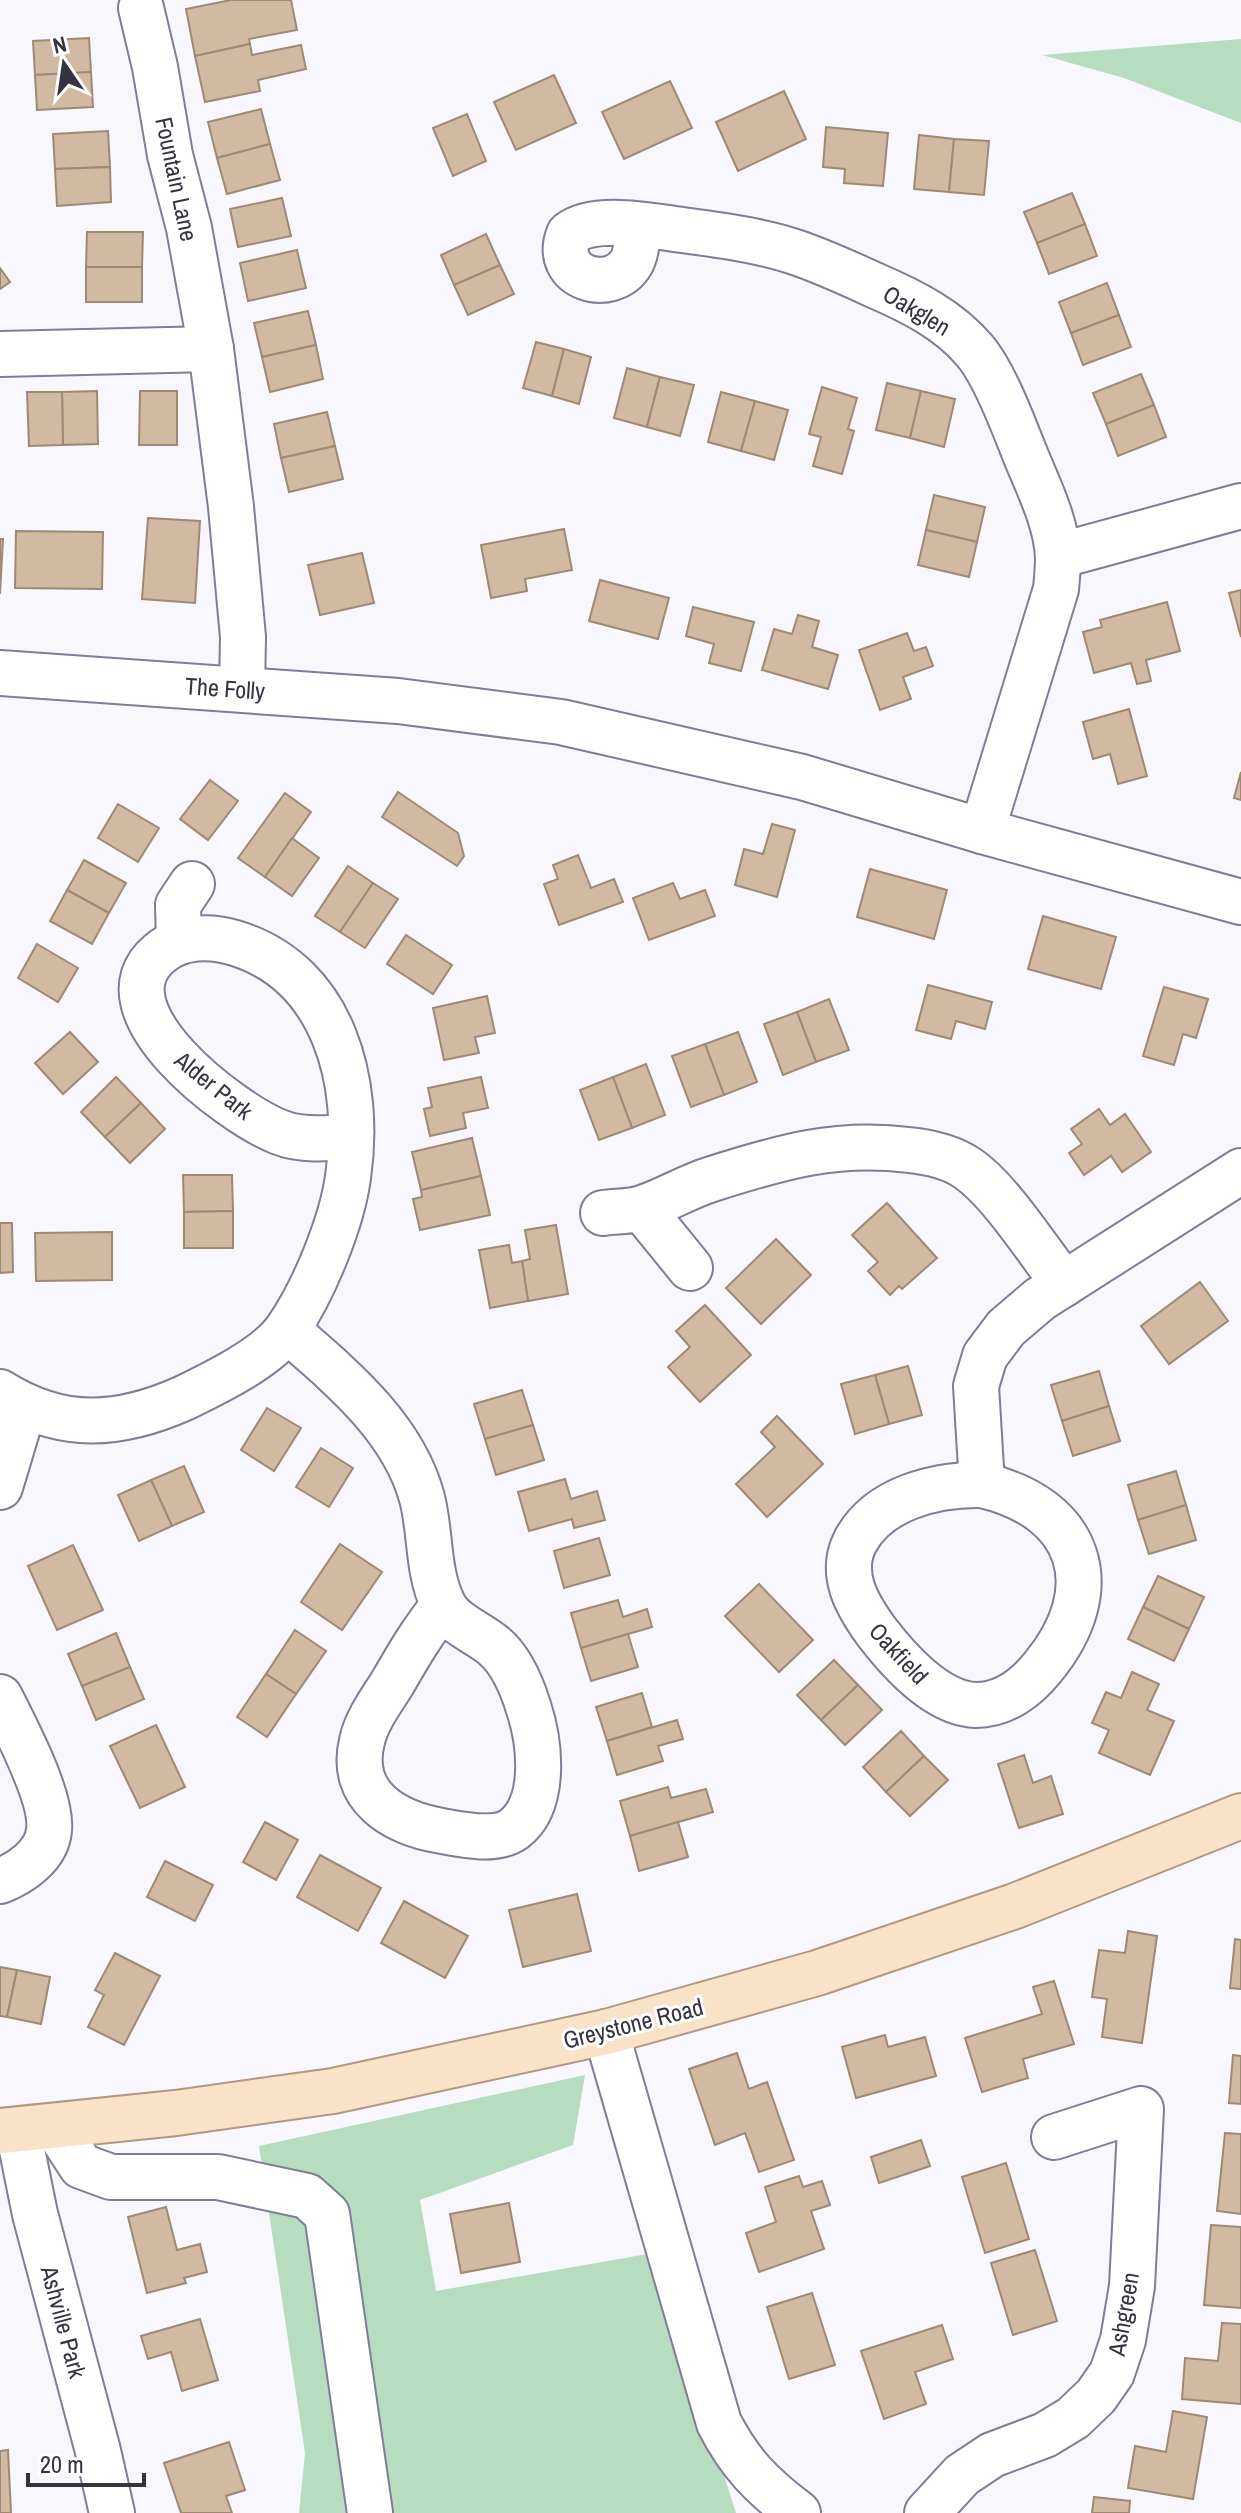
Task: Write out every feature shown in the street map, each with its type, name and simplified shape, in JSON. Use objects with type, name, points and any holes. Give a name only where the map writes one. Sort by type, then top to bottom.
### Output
[{"type":"main road","name":"Greystone Road","points":[[24,2129],[176,2113],[333,2091],[606,2032],[817,1973],[1015,1906],[1241,1816]]},
{"type":"street","name":"Fountain Lane","points":[[138,3],[155,67],[170,155],[189,228],[211,349],[231,507],[243,637],[242,689]]},
{"type":"street","name":"Oakglen","points":[[639,225],[746,240],[793,251],[902,298],[947,323],[976,352],[1004,403],[1048,512],[1058,556],[1056,589],[982,831]]},
{"type":"street","points":[[0,354],[211,349]]},
{"type":"street","points":[[1058,556],[1241,506]]},
{"type":"street","name":"The Folly","points":[[0,673],[450,707],[561,722],[802,777],[982,831]]},
{"type":"street","points":[[982,831],[1241,902]]},
{"type":"street","points":[[0,1487],[12,1400],[65,1420],[109,1420],[163,1407],[218,1382],[258,1356],[287,1330],[319,1267],[341,1209],[349,1174],[350,1101],[346,1073],[334,1034],[303,985],[282,965],[248,947],[206,938],[179,942],[178,905],[192,884]]},
{"type":"street","name":"Alder Park","points":[[179,942],[160,953],[146,969],[142,997],[153,1026],[183,1064],[221,1097],[280,1132],[314,1138],[350,1136]]},
{"type":"street","points":[[690,1268],[623,1211],[778,1158],[826,1149],[875,1146],[923,1152],[966,1167],[998,1199],[1064,1284]]},
{"type":"street","points":[[982,1485],[976,1386],[985,1356],[1006,1328],[1040,1299],[1241,1171]]},
{"type":"street","points":[[287,1330],[356,1393],[405,1455],[421,1497],[434,1580],[443,1606],[502,1654],[521,1685],[537,1747],[537,1784],[523,1817],[508,1832],[485,1836],[458,1834],[403,1819],[385,1811],[374,1801],[362,1772],[361,1742],[368,1724],[421,1635],[443,1606]]},
{"type":"street","name":"Oakfield","points":[[982,1485],[1017,1495],[1051,1518],[1071,1547],[1080,1581],[1077,1604],[1069,1624],[1053,1655],[1036,1676],[1010,1696],[977,1705],[930,1687],[898,1657],[862,1612],[851,1586],[849,1561],[863,1529],[871,1519],[889,1507],[928,1491],[950,1486],[982,1485]]},
{"type":"street","points":[[0,1697],[44,1797],[50,1831],[26,1868],[0,1881]]},
{"type":"street","points":[[606,2032],[719,2423],[741,2462],[757,2481],[798,2513]]},
{"type":"street","name":"Ashgreen","points":[[927,2513],[962,2475],[992,2455],[1045,2435],[1073,2418],[1096,2396],[1112,2373],[1123,2340],[1132,2286],[1141,2109],[1054,2137]]},
{"type":"street","points":[[24,2129],[81,2166],[111,2177],[218,2177],[307,2196],[327,2214],[370,2513]]},
{"type":"street","name":"Ashville Park","points":[[24,2129],[35,2214],[112,2513]]},
{"type":"green space","points":[[1241,39],[1241,123],[1124,78],[1042,55]]},
{"type":"green space","points":[[585,2075],[573,2145],[420,2200],[436,2291],[653,2253],[736,2513],[299,2513],[305,2453],[259,2146]]},
{"type":"building","points":[[231,0],[291,0],[297,30],[249,39],[250,44],[195,56],[186,9]]},
{"type":"building","points":[[89,38],[91,72],[35,75],[33,41]]},
{"type":"building","points":[[250,44],[252,55],[301,45],[306,69],[258,80],[260,91],[205,102],[195,56]]},
{"type":"building","points":[[91,72],[93,107],[37,110],[35,75]]},
{"type":"building","points":[[554,75],[576,123],[516,150],[494,102]]},
{"type":"building","points":[[670,81],[692,128],[624,159],[602,112]]},
{"type":"building","points":[[784,91],[806,139],[738,171],[716,122]]},
{"type":"building","points":[[261,109],[270,144],[217,158],[208,122]]},
{"type":"building","points":[[467,114],[486,161],[453,176],[433,128]]},
{"type":"building","points":[[826,127],[888,133],[883,186],[844,183],[845,169],[823,167]]},
{"type":"building","points":[[108,131],[110,167],[55,169],[53,134]]},
{"type":"building","points":[[919,135],[954,139],[949,192],[914,189]]},
{"type":"building","points":[[954,139],[989,141],[984,195],[949,192]]},
{"type":"building","points":[[270,144],[280,180],[227,194],[217,158]]},
{"type":"building","points":[[110,167],[111,202],[57,206],[55,169]]},
{"type":"building","points":[[1072,193],[1085,224],[1037,243],[1024,212]]},
{"type":"building","points":[[282,198],[291,236],[238,247],[230,209]]},
{"type":"building","points":[[1085,224],[1097,256],[1049,274],[1037,243]]},
{"type":"building","points":[[87,232],[143,232],[142,267],[86,267]]},
{"type":"building","points":[[486,234],[500,265],[454,285],[441,255]]},
{"type":"building","points":[[297,250],[306,288],[248,301],[240,263]]},
{"type":"building","points":[[500,265],[514,294],[468,315],[454,285]]},
{"type":"building","points":[[86,267],[142,267],[142,302],[86,302]]},
{"type":"building","points":[[0,268],[10,282],[0,289]]},
{"type":"building","points":[[1107,283],[1119,315],[1071,333],[1059,302]]},
{"type":"building","points":[[308,311],[316,345],[262,357],[254,323]]},
{"type":"building","points":[[1119,315],[1131,347],[1083,365],[1071,333]]},
{"type":"building","points":[[536,342],[564,349],[552,396],[523,388]]},
{"type":"building","points":[[316,345],[323,379],[270,392],[262,357]]},
{"type":"building","points":[[564,349],[591,357],[579,404],[552,396]]},
{"type":"building","points":[[627,368],[660,377],[647,427],[614,418]]},
{"type":"building","points":[[1141,374],[1154,405],[1106,424],[1093,393]]},
{"type":"building","points":[[660,377],[694,385],[680,436],[647,427]]},
{"type":"building","points":[[887,383],[921,391],[910,438],[876,430]]},
{"type":"building","points":[[822,387],[857,398],[848,429],[854,431],[842,474],[813,466],[821,437],[809,434]]},
{"type":"building","points":[[97,391],[98,444],[63,445],[62,392]]},
{"type":"building","points":[[140,391],[177,391],[177,445],[139,445]]},
{"type":"building","points":[[921,391],[955,399],[944,447],[910,438]]},
{"type":"building","points":[[27,392],[62,392],[63,445],[29,446]]},
{"type":"building","points":[[721,392],[755,401],[741,451],[708,442]]},
{"type":"building","points":[[755,401],[788,410],[774,460],[741,451]]},
{"type":"building","points":[[1154,405],[1166,437],[1118,456],[1106,424]]},
{"type":"building","points":[[327,412],[335,446],[281,458],[274,424]]},
{"type":"building","points":[[335,446],[343,479],[289,492],[281,458]]},
{"type":"building","points":[[934,495],[985,507],[977,542],[926,530]]},
{"type":"building","points":[[148,518],[200,521],[195,603],[142,599]]},
{"type":"building","points":[[564,529],[572,570],[525,579],[527,591],[491,598],[481,545]]},
{"type":"building","points":[[926,530],[977,542],[969,577],[918,565]]},
{"type":"building","points":[[16,531],[103,532],[102,589],[15,588]]},
{"type":"building","points":[[0,539],[3,539],[0,594]]},
{"type":"building","points":[[362,553],[374,603],[320,615],[308,565]]},
{"type":"building","points":[[600,580],[669,598],[658,639],[589,621]]},
{"type":"building","points":[[1241,590],[1241,637],[1229,593]]},
{"type":"building","points":[[1167,602],[1180,651],[1146,660],[1151,681],[1137,684],[1131,663],[1094,673],[1083,632],[1102,627],[1100,620]]},
{"type":"building","points":[[693,607],[754,622],[741,671],[709,663],[714,644],[686,636]]},
{"type":"building","points":[[798,615],[819,621],[812,647],[838,655],[828,689],[762,670],[774,629],[792,634]]},
{"type":"building","points":[[907,633],[914,651],[926,647],[933,666],[903,677],[911,699],[880,710],[859,650]]},
{"type":"building","points":[[1129,709],[1147,776],[1118,784],[1110,754],[1093,759],[1083,722]]},
{"type":"building","points":[[1241,772],[1241,800],[1234,798]]},
{"type":"building","points":[[210,780],[238,801],[208,840],[180,819]]},
{"type":"building","points":[[398,792],[458,833],[464,856],[457,866],[382,817]]},
{"type":"building","points":[[285,793],[311,812],[265,877],[238,858]]},
{"type":"building","points":[[118,804],[159,828],[138,862],[98,838]]},
{"type":"building","points":[[772,824],[795,830],[777,897],[735,885],[744,849],[763,854]]},
{"type":"building","points":[[292,838],[319,858],[292,896],[265,877]]},
{"type":"building","points":[[578,855],[591,888],[614,879],[623,902],[559,925],[544,884],[558,879],[553,865]]},
{"type":"building","points":[[84,860],[126,883],[109,913],[67,890]]},
{"type":"building","points":[[348,866],[373,883],[340,932],[315,916]]},
{"type":"building","points":[[870,869],[947,890],[934,939],[857,917]]},
{"type":"building","points":[[373,883],[398,899],[365,948],[340,932]]},
{"type":"building","points":[[673,883],[680,899],[705,890],[715,916],[649,940],[633,898]]},
{"type":"building","points":[[67,890],[109,913],[92,944],[50,921]]},
{"type":"building","points":[[1043,916],[1116,937],[1101,989],[1028,969]]},
{"type":"building","points":[[406,935],[452,965],[433,994],[387,964]]},
{"type":"building","points":[[37,944],[78,968],[58,1002],[18,978]]},
{"type":"building","points":[[928,985],[992,1002],[985,1029],[956,1021],[951,1039],[916,1030]]},
{"type":"building","points":[[1164,987],[1208,999],[1196,1038],[1183,1034],[1174,1065],[1143,1056]]},
{"type":"building","points":[[487,996],[495,1033],[475,1037],[479,1053],[444,1060],[433,1008]]},
{"type":"building","points":[[829,999],[849,1050],[816,1062],[797,1012]]},
{"type":"building","points":[[797,1012],[816,1062],[783,1075],[764,1024]]},
{"type":"building","points":[[70,1032],[98,1062],[63,1094],[35,1063]]},
{"type":"building","points":[[738,1032],[757,1082],[724,1095],[705,1044]]},
{"type":"building","points":[[705,1044],[724,1095],[691,1107],[672,1056]]},
{"type":"building","points":[[646,1064],[665,1115],[632,1128],[613,1077]]},
{"type":"building","points":[[116,1077],[141,1103],[105,1137],[81,1112]]},
{"type":"building","points":[[481,1077],[488,1108],[463,1113],[466,1128],[430,1136],[424,1109],[432,1107],[428,1088]]},
{"type":"building","points":[[613,1077],[632,1128],[599,1140],[580,1090]]},
{"type":"building","points":[[141,1103],[165,1129],[130,1163],[105,1137]]},
{"type":"building","points":[[1099,1109],[1110,1125],[1125,1114],[1151,1152],[1122,1172],[1111,1156],[1084,1175],[1069,1153],[1082,1144],[1071,1129]]},
{"type":"building","points":[[472,1138],[481,1176],[421,1190],[412,1152]]},
{"type":"building","points":[[183,1175],[232,1175],[233,1211],[184,1212]]},
{"type":"building","points":[[481,1176],[490,1215],[420,1230],[413,1199],[422,1197],[421,1190]]},
{"type":"building","points":[[887,1203],[937,1258],[902,1289],[899,1286],[890,1295],[868,1271],[878,1262],[852,1235]]},
{"type":"building","points":[[233,1211],[233,1248],[184,1248],[184,1212]]},
{"type":"building","points":[[0,1223],[12,1223],[13,1272],[0,1273]]},
{"type":"building","points":[[556,1225],[568,1294],[528,1301],[522,1261],[530,1259],[525,1230]]},
{"type":"building","points":[[112,1232],[112,1280],[36,1281],[35,1233]]},
{"type":"building","points":[[776,1239],[811,1275],[761,1324],[726,1288]]},
{"type":"building","points":[[509,1245],[512,1263],[522,1261],[528,1301],[490,1308],[479,1250]]},
{"type":"building","points":[[1200,1282],[1228,1321],[1169,1364],[1141,1326]]},
{"type":"building","points":[[705,1305],[751,1355],[700,1402],[668,1367],[690,1347],[676,1331]]},
{"type":"building","points":[[908,1366],[922,1415],[889,1424],[875,1375]]},
{"type":"building","points":[[1099,1371],[1109,1406],[1062,1421],[1051,1385]]},
{"type":"building","points":[[875,1375],[889,1424],[855,1434],[841,1384]]},
{"type":"building","points":[[522,1390],[533,1425],[485,1439],[474,1404]]},
{"type":"building","points":[[1109,1406],[1120,1441],[1073,1456],[1062,1421]]},
{"type":"building","points":[[267,1408],[301,1428],[274,1471],[241,1450]]},
{"type":"building","points":[[777,1416],[823,1464],[767,1517],[736,1484],[775,1447],[761,1432]]},
{"type":"building","points":[[533,1425],[544,1460],[496,1475],[485,1439]]},
{"type":"building","points":[[321,1448],[353,1468],[329,1507],[296,1487]]},
{"type":"building","points":[[184,1466],[204,1512],[172,1526],[151,1480]]},
{"type":"building","points":[[1176,1471],[1186,1505],[1138,1520],[1128,1485]]},
{"type":"building","points":[[565,1479],[571,1499],[597,1491],[605,1520],[574,1528],[572,1519],[529,1531],[518,1492]]},
{"type":"building","points":[[151,1480],[172,1526],[139,1541],[118,1495]]},
{"type":"building","points":[[1186,1505],[1196,1540],[1149,1554],[1138,1520]]},
{"type":"building","points":[[599,1538],[610,1575],[564,1588],[554,1551]]},
{"type":"building","points":[[340,1544],[382,1572],[342,1630],[301,1602]]},
{"type":"building","points":[[73,1545],[103,1610],[57,1630],[28,1566]]},
{"type":"building","points":[[1158,1576],[1204,1597],[1189,1629],[1143,1607]]},
{"type":"building","points":[[759,1584],[813,1640],[779,1672],[725,1616]]},
{"type":"building","points":[[618,1600],[623,1617],[647,1609],[652,1627],[581,1648],[571,1613]]},
{"type":"building","points":[[1143,1607],[1189,1629],[1174,1661],[1128,1639]]},
{"type":"building","points":[[295,1630],[326,1651],[296,1694],[266,1674]]},
{"type":"building","points":[[116,1633],[130,1667],[82,1686],[68,1654]]},
{"type":"building","points":[[628,1634],[638,1667],[591,1681],[581,1648]]},
{"type":"building","points":[[834,1660],[858,1685],[821,1720],[797,1695]]},
{"type":"building","points":[[130,1667],[144,1699],[96,1720],[82,1686]]},
{"type":"building","points":[[1132,1672],[1159,1684],[1147,1710],[1174,1721],[1150,1775],[1099,1753],[1109,1730],[1092,1723],[1106,1692],[1121,1698]]},
{"type":"building","points":[[266,1674],[296,1694],[267,1737],[237,1717]]},
{"type":"building","points":[[858,1685],[882,1710],[845,1745],[821,1720]]},
{"type":"building","points":[[642,1693],[652,1727],[607,1741],[596,1707]]},
{"type":"building","points":[[677,1720],[683,1739],[658,1746],[663,1761],[617,1775],[607,1741]]},
{"type":"building","points":[[156,1725],[185,1787],[140,1808],[110,1746]]},
{"type":"building","points":[[901,1731],[924,1756],[886,1792],[863,1767]]},
{"type":"building","points":[[1024,1755],[1033,1783],[1051,1776],[1063,1814],[1019,1828],[998,1764]]},
{"type":"building","points":[[924,1756],[948,1780],[910,1816],[886,1792]]},
{"type":"building","points":[[668,1787],[671,1798],[706,1789],[713,1812],[630,1836],[620,1801]]},
{"type":"building","points":[[265,1822],[298,1840],[276,1880],[243,1862]]},
{"type":"building","points":[[678,1822],[688,1857],[639,1871],[630,1836]]},
{"type":"building","points":[[320,1855],[381,1888],[358,1931],[297,1897]]},
{"type":"building","points":[[165,1861],[213,1885],[195,1921],[147,1897]]},
{"type":"building","points":[[577,1894],[591,1951],[523,1967],[509,1910]]},
{"type":"building","points":[[404,1901],[468,1936],[445,1978],[381,1943]]},
{"type":"building","points":[[1128,1931],[1157,1936],[1142,2043],[1102,2037],[1107,1999],[1092,1997],[1099,1950],[1125,1953]]},
{"type":"building","points":[[1235,1939],[1241,1940],[1241,1989],[1230,1988]]},
{"type":"building","points":[[115,1953],[160,1976],[124,2045],[88,2027],[104,1995],[95,1990]]},
{"type":"building","points":[[0,1967],[17,1970],[7,2017],[0,2016]]},
{"type":"building","points":[[17,1970],[50,1977],[41,2024],[7,2017]]},
{"type":"building","points":[[1054,1981],[1074,2044],[1023,2059],[1028,2078],[982,2092],[965,2038],[1042,2014],[1033,1987]]},
{"type":"building","points":[[885,2035],[888,2047],[925,2037],[936,2076],[856,2098],[842,2047]]},
{"type":"building","points":[[737,2053],[749,2089],[767,2082],[794,2160],[759,2172],[745,2133],[715,2145],[689,2069]]},
{"type":"building","points":[[1233,2055],[1241,2056],[1241,2104],[1229,2103]]},
{"type":"building","points":[[1225,2133],[1241,2134],[1241,2214],[1217,2211]]},
{"type":"building","points":[[921,2140],[930,2166],[879,2183],[871,2157]]},
{"type":"building","points":[[1006,2163],[1029,2239],[985,2253],[962,2177]]},
{"type":"building","points":[[799,2176],[803,2187],[822,2181],[830,2205],[811,2211],[824,2249],[759,2272],[746,2233],[776,2222],[765,2187]]},
{"type":"building","points":[[509,2203],[520,2262],[461,2273],[450,2214]]},
{"type":"building","points":[[166,2207],[177,2250],[200,2244],[207,2272],[184,2278],[186,2283],[147,2293],[128,2217]]},
{"type":"building","points":[[1211,2225],[1241,2227],[1241,2308],[1204,2305]]},
{"type":"building","points":[[1035,2250],[1057,2321],[1013,2335],[991,2263]]},
{"type":"building","points":[[812,2293],[835,2365],[789,2379],[767,2307]]},
{"type":"building","points":[[200,2319],[218,2380],[182,2391],[171,2352],[148,2359],[141,2336]]},
{"type":"building","points":[[1222,2323],[1241,2324],[1241,2404],[1182,2399],[1185,2358],[1218,2361]]},
{"type":"building","points":[[942,2325],[953,2359],[915,2372],[926,2404],[884,2419],[861,2351]]},
{"type":"building","points":[[1173,2411],[1207,2417],[1193,2499],[1128,2488],[1135,2446],[1166,2452]]},
{"type":"building","points":[[229,2442],[245,2490],[226,2496],[232,2513],[181,2513],[164,2463]]},
{"type":"building","points":[[8,2450],[11,2513],[0,2513],[0,2451]]},
{"type":"building","points":[[1094,2497],[1130,2501],[1129,2513],[1092,2513]]}]
